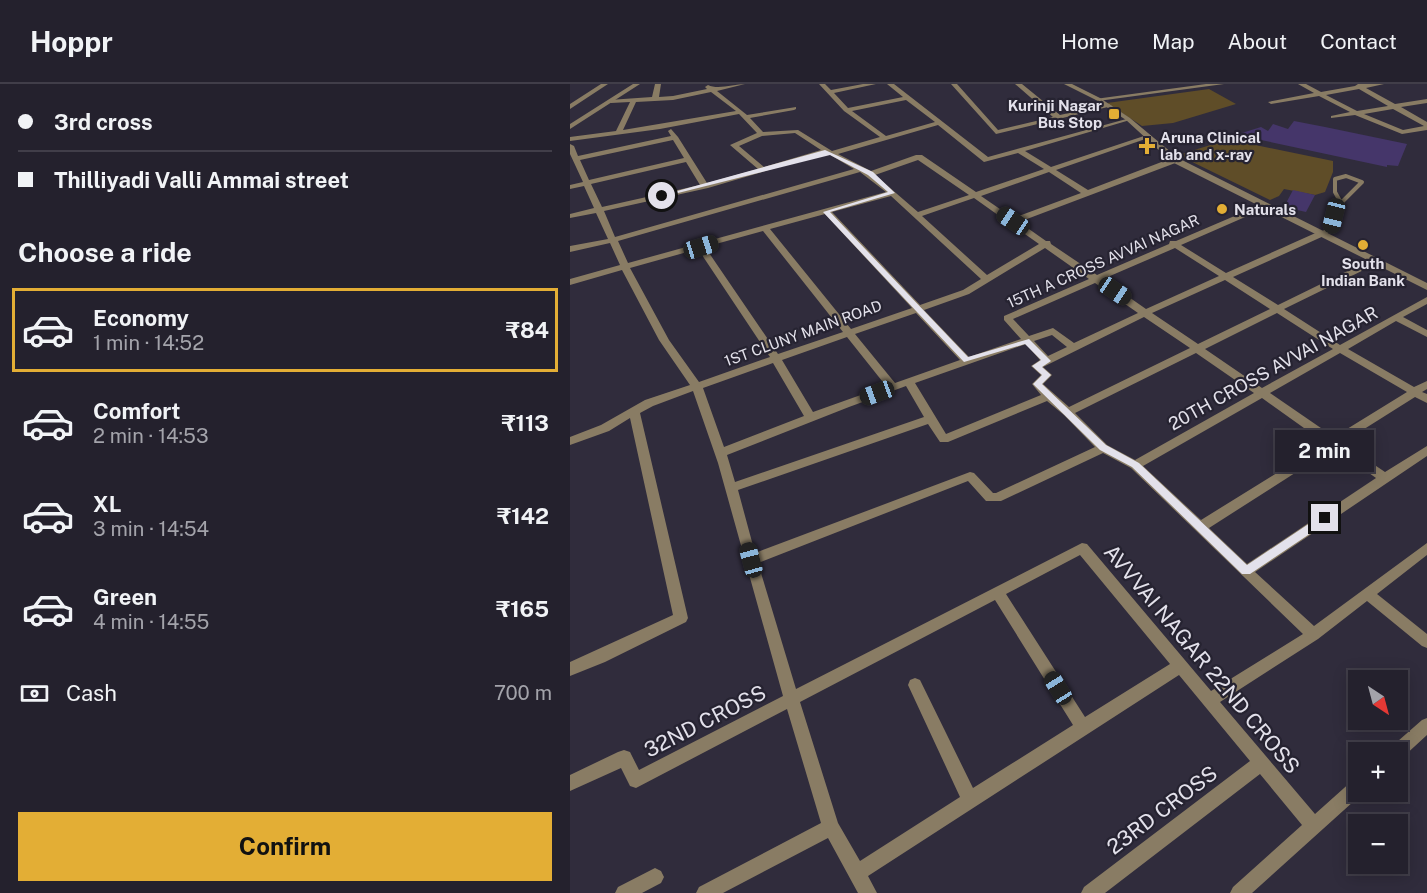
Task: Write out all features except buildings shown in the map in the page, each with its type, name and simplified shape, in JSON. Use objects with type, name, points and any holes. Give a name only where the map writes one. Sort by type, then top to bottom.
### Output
[{"type":"street","points":[[570,107],[605,84]]},
{"type":"street","points":[[571,125],[638,84]]},
{"type":"street","points":[[655,99],[658,84]]},
{"type":"street","points":[[705,84],[743,114],[761,134]]},
{"type":"street","points":[[611,101],[655,99],[741,84]]},
{"type":"street","points":[[822,84],[846,110],[884,137]]},
{"type":"street","points":[[828,92],[873,84]]},
{"type":"street","points":[[890,84],[987,160],[1128,119]]},
{"type":"street","points":[[954,84],[996,132],[1109,106]]},
{"type":"street","points":[[1018,84],[1059,118]]},
{"type":"street","points":[[1067,84],[1098,99],[1128,119],[1175,160],[1427,287]]},
{"type":"street","points":[[1098,99],[1221,84]]},
{"type":"street","points":[[1301,84],[1356,113],[1402,132],[1427,127]]},
{"type":"street","points":[[1271,102],[1357,86],[1381,84]]},
{"type":"street","points":[[1357,86],[1427,127]]},
{"type":"street","points":[[846,110],[906,98]]},
{"type":"street","points":[[618,133],[634,100]]},
{"type":"street","points":[[1334,117],[1427,101]]},
{"type":"street","points":[[570,139],[794,108]]},
{"type":"street","points":[[570,216],[705,186],[939,123]]},
{"type":"street","points":[[668,126],[705,186]]},
{"type":"street","points":[[764,170],[734,145],[761,134],[785,130],[796,131],[870,174],[987,280]]},
{"type":"street","points":[[916,215],[1149,136]]},
{"type":"street","points":[[576,159],[675,137]]},
{"type":"street","points":[[570,146],[626,269],[664,340],[697,387],[731,488],[831,827],[868,893]]},
{"type":"street","points":[[1020,151],[1086,192]]},
{"type":"street","points":[[870,174],[919,157],[1385,478]]},
{"type":"street","points":[[570,187],[689,159]]},
{"type":"street","points":[[1013,221],[1175,160]]},
{"type":"street","points":[[570,249],[613,240],[861,169]]},
{"type":"street","points":[[570,282],[626,269],[892,193]]},
{"type":"street","name":"15TH A CROSS AVVAI NAGAR","points":[[1047,361],[1007,318],[1173,243],[1265,205]]},
{"type":"street","points":[[826,212],[967,361]]},
{"type":"street","points":[[765,228],[893,388]]},
{"type":"street","points":[[1313,635],[1135,465],[1103,448],[1068,412],[1048,396],[1037,384],[1047,375],[1036,366],[1224,276],[1323,234]]},
{"type":"street","name":"1ST CLUNY MAIN ROAD","points":[[570,441],[606,428],[634,410],[775,357],[966,292],[1047,243]]},
{"type":"street","points":[[1173,243],[1340,349],[1427,399]]},
{"type":"street","points":[[701,247],[775,357],[811,417]]},
{"type":"street","points":[[1068,412],[1375,261]]},
{"type":"street","name":"20TH CROSS AVVAI NAGAR","points":[[1135,465],[1427,300]]},
{"type":"street","points":[[1397,318],[1427,334]]},
{"type":"street","points":[[720,453],[811,417],[1053,331],[1074,348]]},
{"type":"street","points":[[909,382],[944,439],[1048,396]]},
{"type":"street","points":[[1200,527],[1427,384]]},
{"type":"street","points":[[570,669],[681,618],[634,410]]},
{"type":"street","points":[[731,488],[930,418]]},
{"type":"street","points":[[751,560],[970,476],[990,498],[997,498],[1103,448]]},
{"type":"street","points":[[1246,571],[1427,450]]},
{"type":"street","name":"AVVVAI NAGAR 22ND CROSS","points":[[792,699],[1082,548],[1314,826]]},
{"type":"street","points":[[1209,700],[1313,635],[1427,548]]},
{"type":"street","points":[[997,592],[1083,727]]},
{"type":"street","points":[[1368,594],[1427,642]]},
{"type":"street","points":[[857,873],[1180,666]]},
{"type":"street","points":[[915,685],[970,799]]},
{"type":"street","name":"32ND CROSS","points":[[570,783],[624,758],[636,780],[792,699]]},
{"type":"street","points":[[1408,742],[1427,725]]},
{"type":"street","name":"23RD CROSS","points":[[1090,893],[1261,763]]},
{"type":"street","points":[[1239,893],[1348,796]]},
{"type":"street","points":[[705,893],[831,827]]},
{"type":"street","points":[[624,893],[655,877]]},
{"type":"lane","points":[[1323,234],[1330,231],[1341,203],[1362,182],[1353,176],[1340,176],[1335,179],[1335,192],[1341,203]]},
{"type":"shaded area","points":[[1209,89],[1236,104],[1173,123],[1142,126],[1107,103]]},
{"type":"shaded area","points":[[1241,142],[1333,161],[1333,172],[1325,192],[1315,195],[1284,189],[1279,196],[1270,200],[1178,155],[1217,143]]},
{"type":"place","name":"Kurinji Nagar Bus Stop","points":[[1114,114]]},
{"type":"place","name":"Aruna Clinical lab and x-ray","points":[[1147,146]]},
{"type":"place","name":"Naturals","points":[[1222,209]]},
{"type":"place","name":"South Indian Bank","points":[[1363,245]]},
{"type":"route","points":[[662,196],[743,176],[827,151],[832,153],[870,174],[892,193],[826,212],[967,361],[1026,341],[1047,361],[1036,366],[1047,375],[1037,384],[1048,396],[1068,412],[1103,448],[1135,465],[1246,571],[1325,518]]}]
